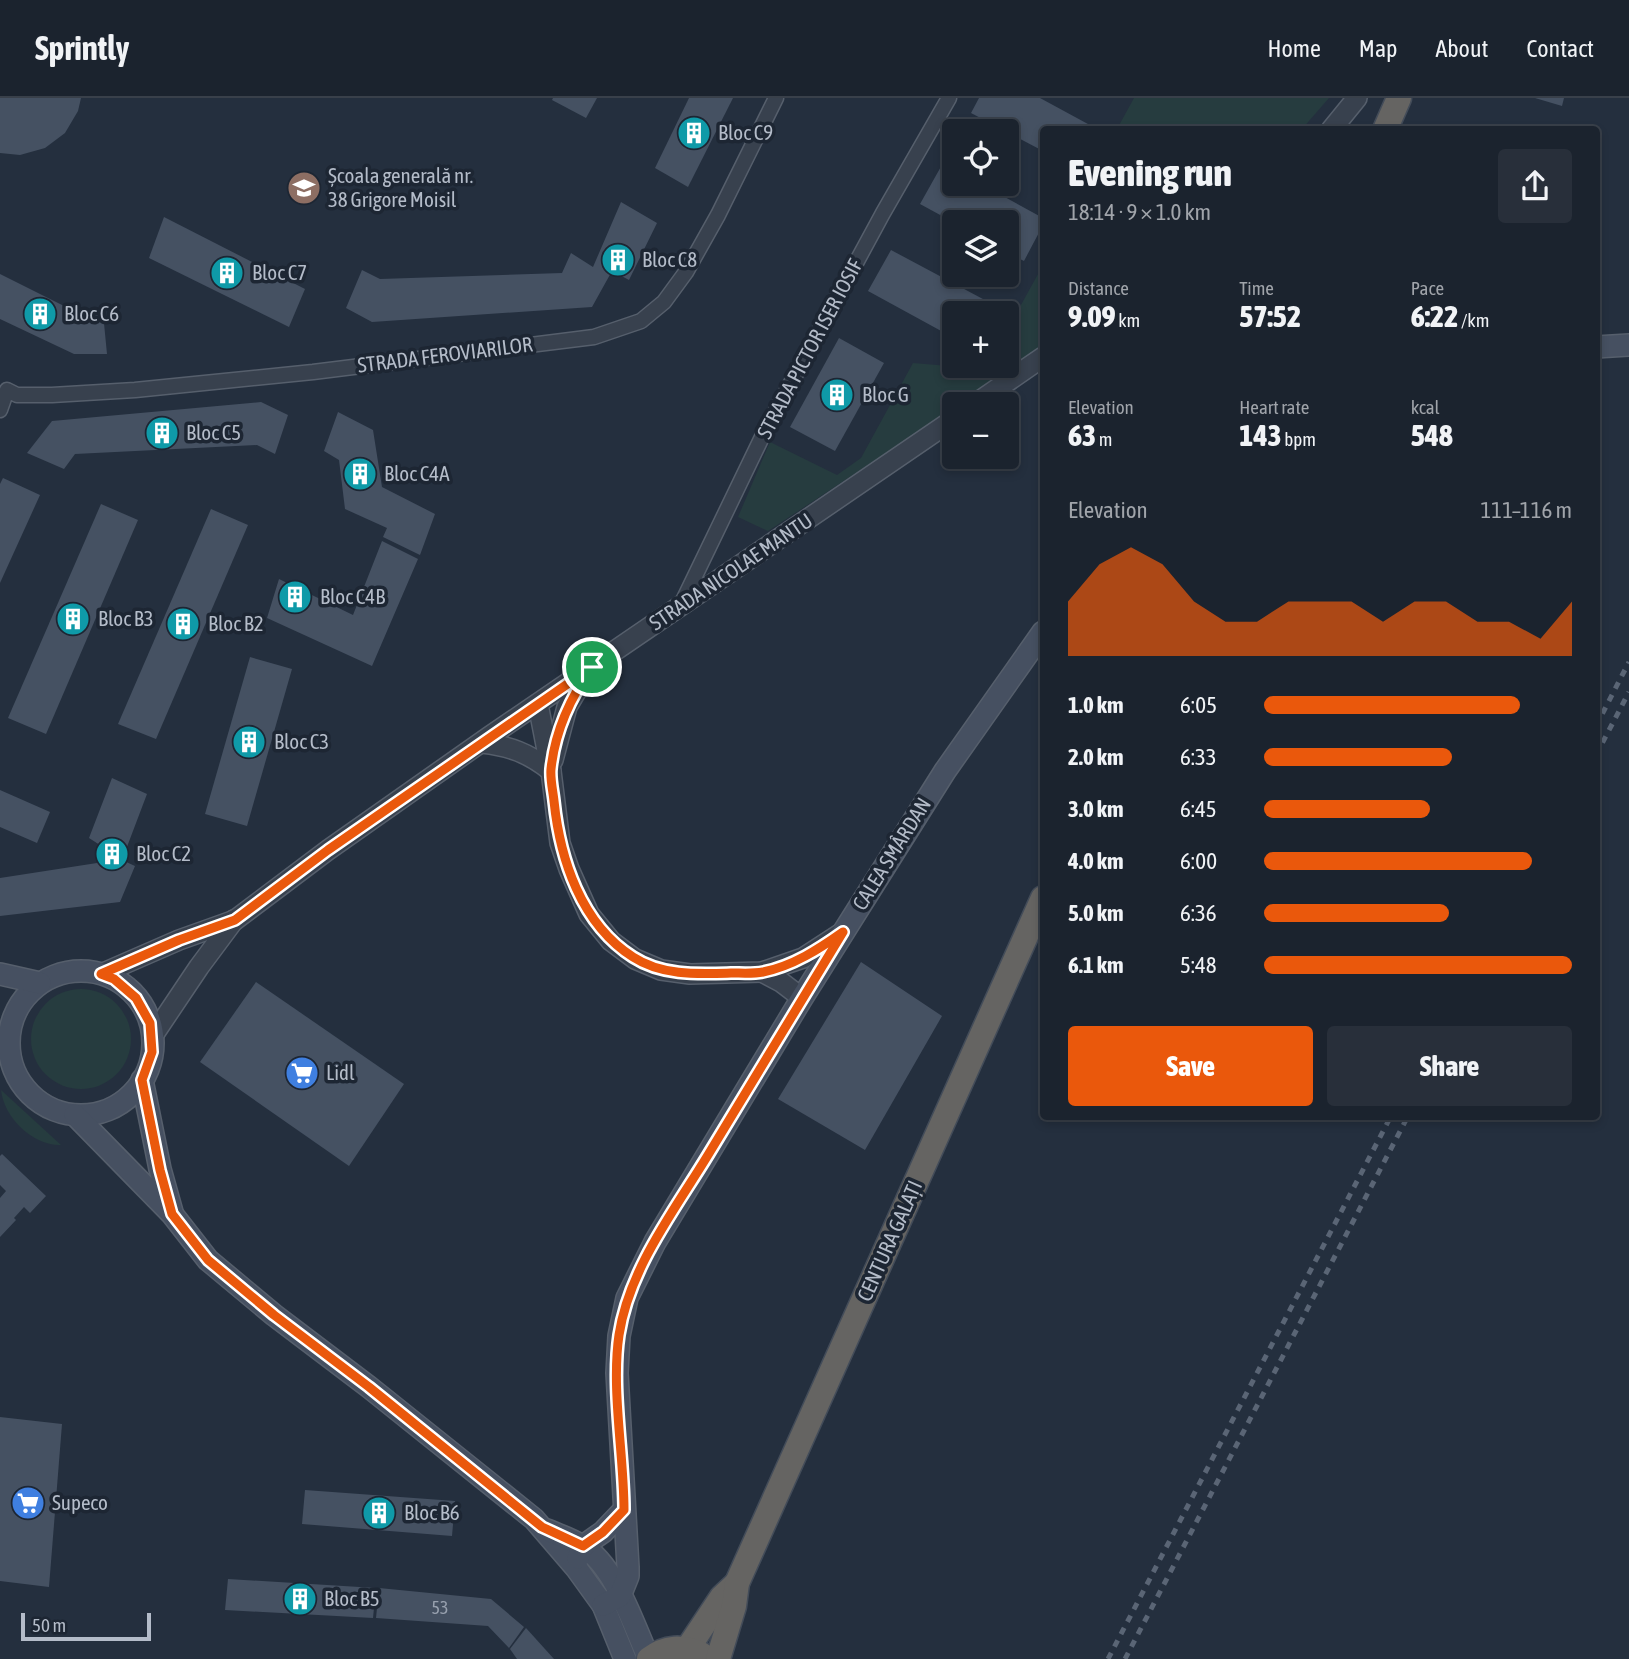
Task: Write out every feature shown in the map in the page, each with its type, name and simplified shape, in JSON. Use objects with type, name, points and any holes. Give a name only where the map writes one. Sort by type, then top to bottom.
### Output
[{"type":"highway","points":[[1387,126],[1399,98]]},
{"type":"highway","name":"CENTURA GALAȚI","points":[[718,1659],[734,1606],[737,1583],[1040,905]]},
{"type":"highway","name":"CENTURA GALAȚI","points":[[698,1654],[722,1597],[737,1583]]},
{"type":"highway","points":[[649,1659],[664,1650],[676,1647],[698,1654]]},
{"type":"main road","points":[[1600,346],[1629,345]]},
{"type":"main road","name":"CALEA SMÂRDAN","points":[[615,1601],[628,1576],[617,1373],[619,1336],[627,1298],[655,1242],[843,932],[945,771],[1040,636]]},
{"type":"main road","points":[[80,971],[101,974],[120,983],[145,1010],[152,1037],[150,1059],[142,1080],[127,1098],[106,1110],[75,1115],[46,1106],[23,1086],[5,1054],[17,1008],[27,994],[40,983],[59,974],[80,971]]},
{"type":"main road","points":[[0,974],[40,983]]},
{"type":"main road","points":[[142,1080],[172,1214]]},
{"type":"main road","points":[[75,1115],[172,1214],[208,1260],[236,1285],[369,1387],[542,1527],[577,1569],[615,1601],[649,1659]]},
{"type":"main road","points":[[577,1569],[583,1546],[603,1532],[624,1510]]},
{"type":"main road","points":[[542,1527],[583,1546],[603,1563],[614,1580],[625,1659]]},
{"type":"street","name":"STRADA FEROVIARILOR","points":[[0,410],[4,388],[18,396],[52,395],[135,390],[313,372],[594,337],[641,321],[664,302],[686,272],[718,215],[776,98]]},
{"type":"street","name":"STRADA PICTOR ISER IOSIF","points":[[680,607],[764,433],[883,213],[949,98]]},
{"type":"street","points":[[1334,126],[1357,98]]},
{"type":"street","points":[[992,392],[1040,359]]},
{"type":"street","name":"STRADA NICOLAE MANTU","points":[[152,1037],[199,967],[235,920],[328,850],[942,427]]},
{"type":"street","points":[[551,771],[567,707],[592,667]]},
{"type":"street","points":[[538,704],[551,771],[560,843],[569,869],[589,914],[611,941],[635,959],[661,970],[690,974],[762,972],[803,958],[843,932]]},
{"type":"street","points":[[482,743],[514,748],[551,771]]},
{"type":"street","name":"STRADA NICOLAE MANTU","points":[[101,974],[179,940],[235,920]]},
{"type":"street","points":[[762,972],[787,986],[802,999]]},
{"type":"green space","points":[[1134,98],[1329,98],[1305,126],[1119,126]]},
{"type":"green space","points":[[1040,270],[1040,348],[1019,363],[1019,308]]},
{"type":"green space","points":[[913,363],[942,365],[942,378],[997,378],[977,392],[942,392],[942,416],[768,531],[738,517],[770,442],[837,475],[861,458]]},
{"type":"green space","points":[[81,989],[100,993],[116,1004],[127,1020],[131,1039],[127,1058],[116,1074],[100,1085],[81,1089],[62,1085],[46,1074],[35,1058],[31,1039],[35,1020],[46,1004],[62,993]]},
{"type":"green space","points":[[1,1090],[61,1145],[40,1141],[22,1128],[8,1111]]},
{"type":"building","points":[[0,98],[81,98],[78,111],[65,133],[45,148],[20,155],[0,153]]},
{"type":"building","points":[[597,98],[586,118],[552,100]]},
{"type":"building","name":"Bloc C9","points":[[689,98],[733,98],[688,187],[655,168]]},
{"type":"building","points":[[979,98],[1040,98],[1092,126],[1040,126],[1040,149],[1019,138],[1019,119],[982,119],[971,113]]},
{"type":"building","points":[[1535,98],[1564,98],[1562,106]]},
{"type":"building","points":[[942,165],[942,196],[1003,196],[1040,216],[1040,231],[1024,261],[1019,258],[1019,210],[942,210],[942,216],[920,204]]},
{"type":"building","name":"Bloc C8","points":[[621,202],[657,223],[629,280],[612,271],[592,307],[372,322],[346,308],[362,270],[380,279],[562,273],[571,253],[593,267]]},
{"type":"building","name":"Bloc C7","points":[[164,217],[305,289],[289,327],[149,258]]},
{"type":"building","points":[[891,250],[942,277],[942,287],[960,287],[987,301],[942,301],[942,331],[868,291]]},
{"type":"building","name":"Bloc C6","points":[[0,274],[82,315],[103,313],[107,354],[74,354],[0,319]]},
{"type":"building","name":"Bloc G","points":[[839,338],[884,363],[835,451],[790,427]]},
{"type":"building","name":"Bloc C5","points":[[261,402],[288,415],[275,454],[257,445],[75,454],[64,469],[27,453],[52,421]]},
{"type":"building","name":"Bloc C4A","points":[[338,412],[373,430],[382,487],[435,514],[420,555],[383,537],[387,528],[345,509],[339,460],[324,451]]},
{"type":"building","points":[[3,478],[40,495],[0,583],[0,484]]},
{"type":"building","name":"Bloc B3","points":[[101,504],[138,520],[46,734],[8,718]]},
{"type":"building","name":"Bloc B2","points":[[211,509],[248,525],[156,739],[118,724]]},
{"type":"building","name":"Bloc C4B","points":[[382,541],[418,559],[372,666],[267,618],[279,579],[353,615]]},
{"type":"building","name":"Bloc C3","points":[[250,657],[292,669],[247,826],[205,814]]},
{"type":"building","name":"Bloc C2","points":[[112,778],[147,794],[122,860],[135,866],[120,902],[0,916],[0,878],[97,863],[103,847],[89,838]]},
{"type":"building","points":[[0,790],[50,812],[37,843],[0,827]]},
{"type":"building","points":[[861,962],[942,1016],[865,1150],[778,1099]]},
{"type":"building","name":"Lidl","points":[[256,982],[404,1084],[349,1166],[200,1062]]},
{"type":"building","points":[[2,1154],[46,1196],[30,1213],[24,1207],[0,1237],[0,1198],[6,1191],[0,1185]]},
{"type":"building","name":"Supeco","points":[[0,1417],[62,1424],[49,1587],[0,1581]]},
{"type":"building","name":"Bloc B6","points":[[305,1490],[455,1501],[452,1536],[302,1524]]},
{"type":"building","name":"Bloc B5","points":[[228,1579],[376,1588],[373,1618],[225,1610]]},
{"type":"building","points":[[379,1588],[491,1599],[524,1627],[509,1648],[488,1626],[376,1618]]},
{"type":"building","points":[[526,1628],[554,1659],[517,1659],[510,1649]]},
{"type":"railway","points":[[1600,718],[1629,662]]},
{"type":"railway","points":[[1600,747],[1629,692]]},
{"type":"railway","points":[[1108,1659],[1389,1120]]},
{"type":"railway","points":[[1125,1659],[1406,1120]]},
{"type":"place","name":"Bloc C9","points":[[694,133]]},
{"type":"place","name":"Școala generală nr. 38 Grigore Moisil","points":[[304,188]]},
{"type":"place","name":"Bloc C8","points":[[618,260]]},
{"type":"place","name":"Bloc C7","points":[[227,273]]},
{"type":"place","name":"Bloc C6","points":[[40,314]]},
{"type":"place","name":"Bloc G","points":[[837,395]]},
{"type":"place","name":"Bloc C5","points":[[162,433]]},
{"type":"place","name":"Bloc C4A","points":[[360,474]]},
{"type":"place","name":"Bloc C4B","points":[[295,597]]},
{"type":"place","name":"Bloc B3","points":[[73,619]]},
{"type":"place","name":"Bloc B2","points":[[183,624]]},
{"type":"place","name":"Bloc C3","points":[[249,742]]},
{"type":"place","name":"Bloc C2","points":[[112,854]]},
{"type":"place","name":"Lidl","points":[[302,1073]]},
{"type":"place","name":"Supeco","points":[[28,1503]]},
{"type":"place","name":"Bloc B6","points":[[379,1513]]},
{"type":"place","name":"Bloc B5","points":[[300,1599]]},
{"type":"route","points":[[592,667],[567,707],[559,729],[551,771],[560,843],[569,869],[589,914],[611,941],[635,959],[661,970],[690,974],[762,972],[803,958],[843,932],[655,1242],[627,1298],[619,1336],[617,1373],[624,1510],[603,1532],[583,1546],[542,1527],[208,1260],[172,1214],[160,1170],[142,1080],[152,1052],[150,1023],[145,1010],[126,988],[101,974],[179,940],[235,920],[328,850],[592,667]]}]
